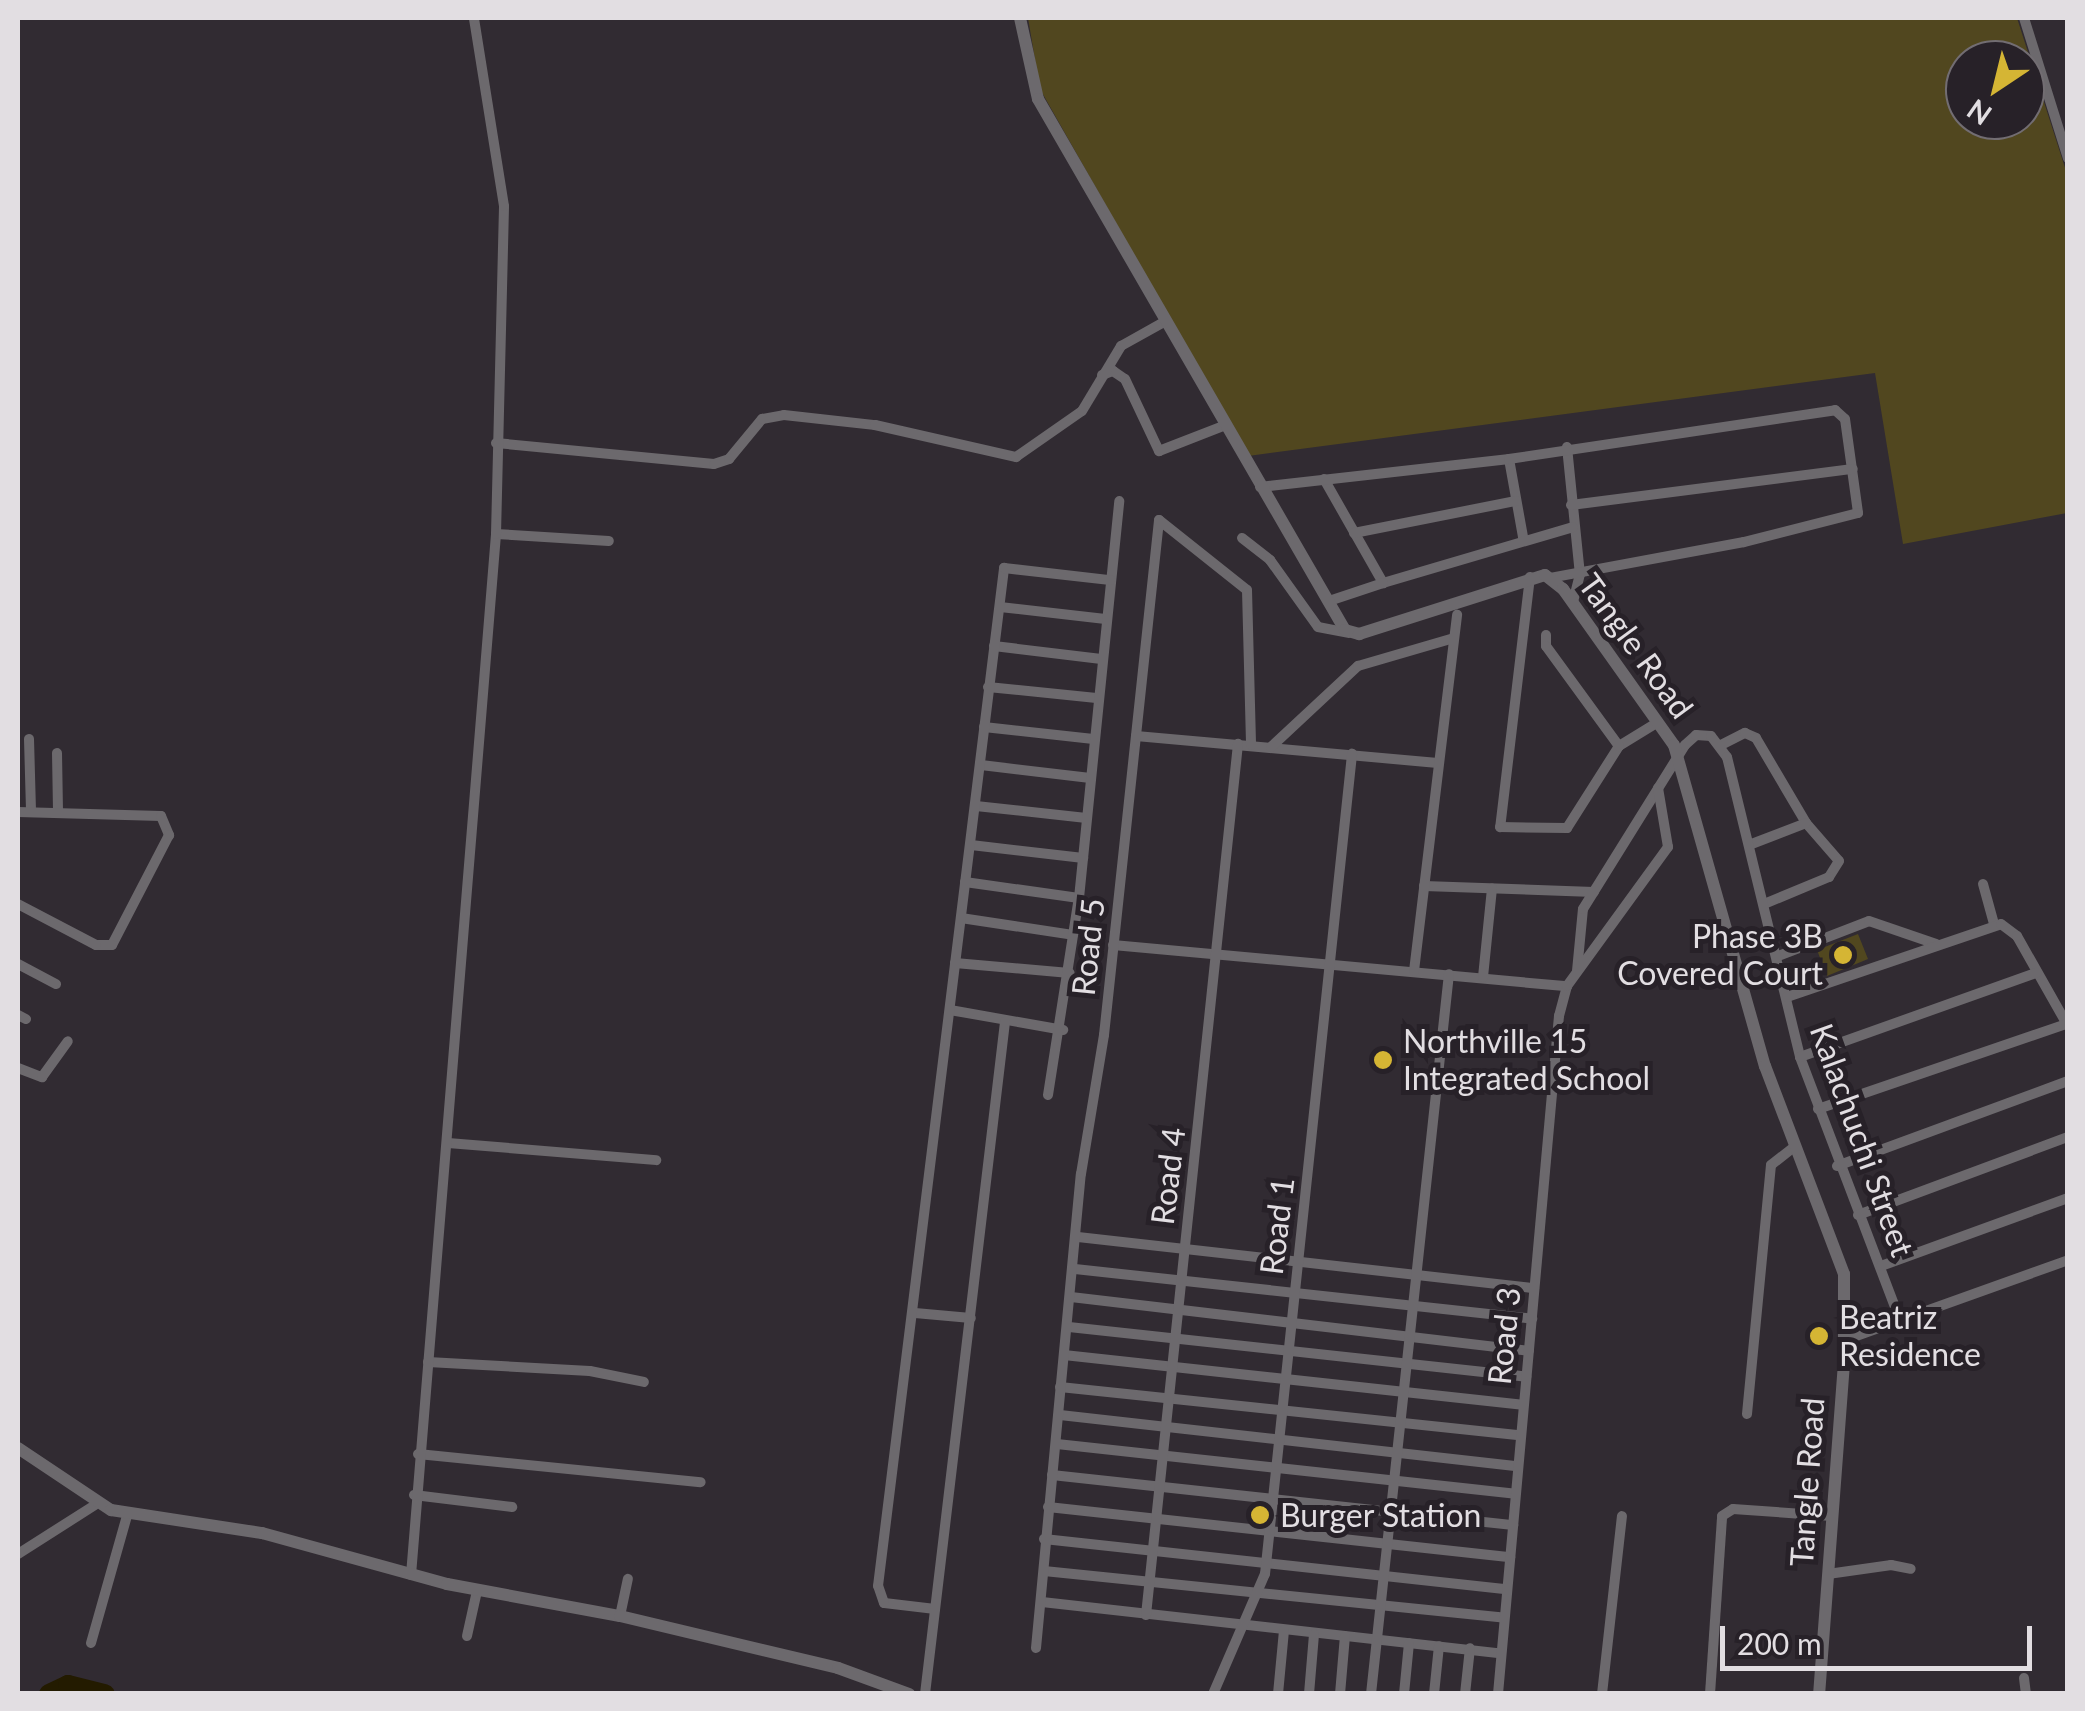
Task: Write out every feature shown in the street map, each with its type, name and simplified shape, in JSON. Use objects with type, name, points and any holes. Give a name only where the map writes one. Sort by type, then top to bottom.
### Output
[{"type":"street","points":[[411,1575],[417,1546],[414,1495],[448,1143],[496,534],[504,206],[474,18]]},
{"type":"street","points":[[1020,18],[1038,99],[1348,633]]},
{"type":"street","points":[[2024,18],[2068,158]]},
{"type":"street","points":[[496,443],[714,464],[735,453],[762,419],[784,415],[875,425],[1013,458],[1082,411],[1122,346],[1166,321]]},
{"type":"street","points":[[1102,375],[1114,372],[1125,379],[1159,451],[1226,425]]},
{"type":"street","points":[[1260,487],[1510,460],[1568,447],[1835,410],[1845,419],[1858,508],[1853,515],[1550,578]]},
{"type":"street","points":[[1568,447],[1570,506],[1580,574],[1574,603]]},
{"type":"street","points":[[1510,460],[1523,538]]},
{"type":"street","points":[[1570,506],[1852,470]]},
{"type":"street","points":[[1324,479],[1383,582]]},
{"type":"street","points":[[1048,1095],[1063,1030],[1079,898],[1118,501]]},
{"type":"street","points":[[1354,533],[1516,501]]},
{"type":"street","name":"Road 5","points":[[1036,1648],[1060,1388],[1161,519],[1247,590],[1251,745]]},
{"type":"street","points":[[1306,611],[1327,596],[1573,527]]},
{"type":"street","points":[[496,534],[609,541]]},
{"type":"street","points":[[1242,538],[1270,560],[1323,631],[1348,633]]},
{"type":"street","points":[[935,1609],[884,1602],[879,1596],[900,1385],[915,1312],[914,1267],[962,918],[1004,568],[1110,580]]},
{"type":"street","points":[[1530,577],[1500,827],[1567,828],[1619,746],[1658,722]]},
{"type":"street","name":"Tangle Road","points":[[1348,633],[1530,577],[1550,578],[1574,603],[1658,722],[1677,759],[1794,1148],[1844,1274],[1845,1340],[1819,1694]]},
{"type":"street","points":[[1000,607],[1105,620]]},
{"type":"street","points":[[1414,971],[1457,615]]},
{"type":"street","points":[[1546,635],[1546,646],[1619,746]]},
{"type":"street","points":[[1271,747],[1358,666],[1454,638]]},
{"type":"street","points":[[994,646],[1101,659]]},
{"type":"street","points":[[988,688],[1096,698]]},
{"type":"street","points":[[984,727],[1093,739]]},
{"type":"street","points":[[1578,972],[1578,922],[1658,788],[1696,735],[1721,745],[1745,733],[1756,738],[1806,824],[1839,867],[1764,904]]},
{"type":"street","points":[[1136,736],[1438,763]]},
{"type":"street","points":[[28,739],[30,811]]},
{"type":"street","name":"Road 4","points":[[1146,1615],[1238,744]]},
{"type":"street","name":"Kalachuchi Street","points":[[1721,745],[1778,956],[1800,1057],[1838,1166],[1899,1318]]},
{"type":"street","points":[[57,753],[58,812]]},
{"type":"street","name":"Road 1","points":[[1213,1694],[1246,1625],[1265,1564],[1352,754]]},
{"type":"street","points":[[980,765],[1090,778]]},
{"type":"street","points":[[1113,944],[1566,986],[1668,847],[1658,788]]},
{"type":"street","points":[[976,806],[1086,818]]},
{"type":"street","points":[[18,812],[161,816],[169,841],[107,947],[18,904]]},
{"type":"street","points":[[1749,845],[1806,824]]},
{"type":"street","points":[[971,845],[1083,858]]},
{"type":"street","points":[[965,882],[1079,898]]},
{"type":"street","points":[[1983,884],[1994,924]]},
{"type":"street","points":[[1424,886],[1594,892]]},
{"type":"street","points":[[1483,977],[1492,888]]},
{"type":"street","points":[[962,918],[1073,934]]},
{"type":"street","points":[[1778,956],[1869,921],[1936,944]]},
{"type":"street","points":[[1788,997],[1994,924],[2017,936],[2067,1025],[1818,1109]]},
{"type":"street","points":[[955,963],[1070,973]]},
{"type":"street","points":[[18,964],[56,984]]},
{"type":"street","points":[[1800,1057],[2036,973]]},
{"type":"street","points":[[1372,1694],[1417,1304],[1449,974]]},
{"type":"street","name":"Road 3","points":[[1498,1694],[1551,1077],[1566,986]]},
{"type":"street","points":[[950,1010],[1063,1030]]},
{"type":"street","points":[[925,1694],[1004,1022]]},
{"type":"street","points":[[18,1068],[42,1076],[68,1041]]},
{"type":"street","points":[[1838,1166],[2068,1081]]},
{"type":"street","points":[[1858,1215],[2068,1137]]},
{"type":"street","points":[[448,1143],[656,1160]]},
{"type":"street","points":[[1747,1414],[1771,1165],[1794,1148]]},
{"type":"street","points":[[1881,1266],[2068,1198]]},
{"type":"street","points":[[1078,1236],[1184,1245],[1534,1288]]},
{"type":"street","points":[[1845,1340],[2068,1260]]},
{"type":"street","points":[[1075,1269],[1532,1319]]},
{"type":"street","points":[[1071,1297],[1292,1320],[1529,1351]]},
{"type":"street","points":[[915,1312],[971,1318]]},
{"type":"street","points":[[1069,1327],[1526,1377]]},
{"type":"street","points":[[1064,1355],[1172,1370],[1522,1405]]},
{"type":"street","points":[[428,1362],[590,1372],[644,1382]]},
{"type":"street","points":[[1060,1388],[1520,1435]]},
{"type":"street","points":[[1060,1415],[1518,1466]]},
{"type":"street","points":[[1057,1444],[1514,1494]]},
{"type":"street","points":[[18,1448],[95,1505],[262,1533],[411,1575],[620,1616],[838,1668],[909,1694]]},
{"type":"street","points":[[418,1454],[700,1482]]},
{"type":"street","points":[[1052,1475],[1513,1525]]},
{"type":"street","points":[[414,1495],[512,1507]]},
{"type":"street","points":[[18,1554],[95,1505]]},
{"type":"street","points":[[1048,1507],[1510,1556]]},
{"type":"street","points":[[1710,1694],[1722,1516],[1733,1509],[1832,1516]]},
{"type":"street","points":[[91,1643],[128,1512]]},
{"type":"street","points":[[1602,1694],[1622,1516]]},
{"type":"street","points":[[1044,1539],[1506,1589]]},
{"type":"street","points":[[1828,1574],[1891,1565],[1911,1569]]},
{"type":"street","points":[[1044,1570],[1503,1618]]},
{"type":"street","points":[[620,1616],[628,1579]]},
{"type":"street","points":[[466,1636],[477,1590]]},
{"type":"street","points":[[1042,1602],[1500,1652]]},
{"type":"street","points":[[1278,1694],[1284,1630]]},
{"type":"street","points":[[1309,1694],[1314,1634]]},
{"type":"street","points":[[1340,1694],[1345,1636]]},
{"type":"street","points":[[1404,1694],[1410,1643]]},
{"type":"street","points":[[1434,1694],[1440,1646]]},
{"type":"street","points":[[1465,1694],[1470,1648]]},
{"type":"street","points":[[2024,1678],[2026,1694]]},
{"type":"shaded area","points":[[1028,18],[2017,18],[2024,40],[1945,40],[1945,140],[2045,140],[2045,105],[2067,174],[2067,513],[1903,544],[1875,373],[1248,456],[1040,89]]},
{"type":"shaded area","name":"Phase 3B Covered Court","points":[[1858,934],[1868,959],[1827,976],[1817,950]]},
{"type":"waterway","points":[[49,1694],[68,1685],[105,1694]]},
{"type":"place","name":"Phase 3B Covered Court","points":[[1843,955]]},
{"type":"place","name":"Northville 15 Integrated School","points":[[1383,1060]]},
{"type":"place","name":"Beatriz Residence","points":[[1819,1336]]},
{"type":"place","name":"Burger Station","points":[[1260,1515]]}]
